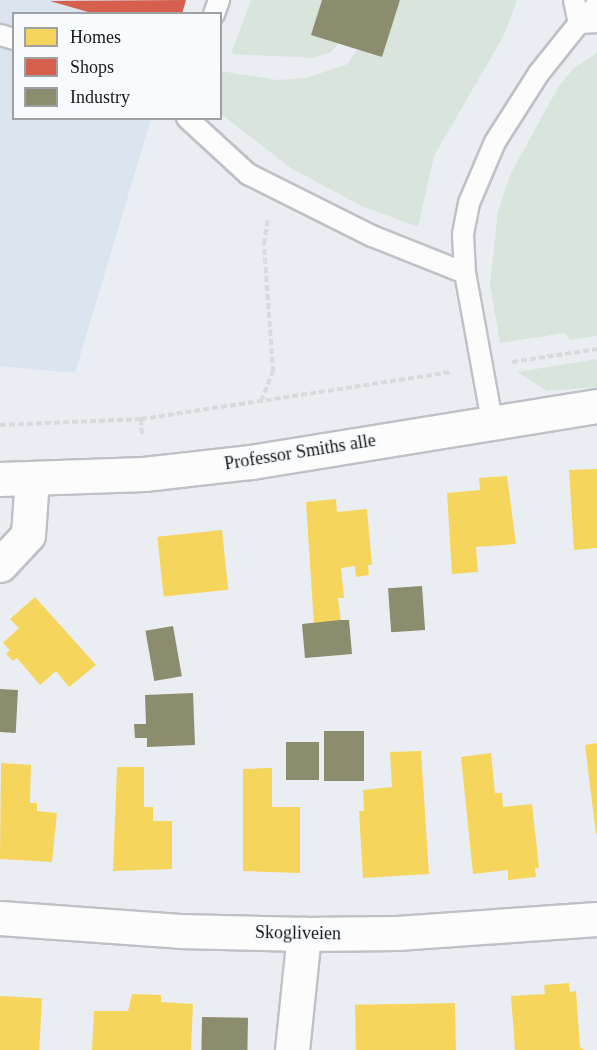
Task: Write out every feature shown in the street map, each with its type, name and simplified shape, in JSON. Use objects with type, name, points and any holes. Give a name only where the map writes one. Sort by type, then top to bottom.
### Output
[{"type":"street","name":"Professor Smiths alle","points":[[0,479],[144,474],[251,462],[492,420],[597,406]]},
{"type":"street","points":[[0,565],[28,535],[32,478]]},
{"type":"street","name":"Skogliveien","points":[[0,918],[180,931],[304,934],[397,933],[597,919]]},
{"type":"street","points":[[292,1050],[304,934]]},
{"type":"lane","points":[[574,0],[588,23]]},
{"type":"lane","points":[[492,420],[480,367],[465,273],[463,234],[481,171],[526,92],[588,23],[597,5]]},
{"type":"lane","points":[[189,120],[248,174],[372,236],[465,273]]},
{"type":"path","points":[[261,402],[273,372],[273,321],[264,244],[273,187]]},
{"type":"path","points":[[0,425],[141,419],[597,349]]},
{"type":"shaded area","points":[[0,0],[186,0],[182,12],[12,12],[12,120],[151,120],[75,373],[0,366]]},
{"type":"shaded area","points":[[251,0],[322,0],[312,35],[339,44],[331,52],[314,58],[231,54]]},
{"type":"shaded area","points":[[400,0],[517,0],[504,35],[434,156],[418,227],[362,206],[292,169],[222,115],[222,71],[277,80],[306,78],[348,64],[357,49],[382,57]]},
{"type":"shaded area","points":[[597,53],[597,336],[570,340],[565,333],[500,343],[490,284],[498,212],[511,173],[559,86],[573,69]]},
{"type":"shaded area","points":[[597,359],[597,387],[547,391],[517,372]]},
{"type":"building: Homes","points":[[597,469],[597,548],[574,550],[569,470]]},
{"type":"building: Homes","points":[[507,476],[516,544],[476,547],[478,572],[452,574],[447,493],[480,490],[479,478]]},
{"type":"building: Homes","points":[[336,499],[337,512],[367,509],[372,565],[368,565],[369,575],[356,577],[355,566],[341,568],[344,598],[338,598],[341,622],[314,625],[306,502]]},
{"type":"building: Homes","points":[[222,530],[228,590],[164,596],[157,537]]},
{"type":"building: Homes","points":[[35,597],[96,665],[69,687],[56,671],[40,685],[17,658],[13,661],[6,654],[10,650],[3,643],[19,628],[10,619]]},
{"type":"building: Homes","points":[[597,743],[597,834],[596,834],[585,745]]},
{"type":"building: Homes","points":[[421,751],[429,874],[363,878],[359,811],[364,811],[363,790],[392,787],[390,752]]},
{"type":"building: Homes","points":[[491,753],[495,793],[502,793],[503,807],[532,804],[539,868],[535,868],[536,877],[508,880],[508,870],[473,874],[461,757]]},
{"type":"building: Homes","points":[[1,763],[31,765],[30,803],[37,803],[37,811],[57,813],[52,862],[0,859]]},
{"type":"building: Homes","points":[[117,767],[144,767],[144,807],[153,807],[153,821],[172,821],[172,869],[113,871]]},
{"type":"building: Homes","points":[[272,768],[272,807],[300,807],[300,873],[243,871],[243,769]]},
{"type":"building: Homes","points":[[569,983],[570,992],[576,991],[580,1047],[584,1050],[515,1050],[511,996],[545,994],[544,985]]},
{"type":"building: Homes","points":[[132,994],[161,995],[161,1002],[193,1004],[191,1050],[92,1050],[94,1011],[128,1011]]},
{"type":"building: Homes","points":[[0,996],[42,998],[39,1050],[0,1050]]},
{"type":"building: Homes","points":[[455,1003],[456,1050],[356,1050],[355,1005]]},
{"type":"building: Shops","points":[[186,0],[183,12],[88,12],[50,1]]},
{"type":"building: Industry","points":[[322,0],[400,0],[382,57],[311,35]]},
{"type":"building: Industry","points":[[422,586],[425,630],[391,632],[388,588]]},
{"type":"building: Industry","points":[[349,620],[352,654],[305,658],[302,624]]},
{"type":"building: Industry","points":[[173,626],[182,676],[154,681],[145,631]]},
{"type":"building: Industry","points":[[0,689],[18,690],[16,733],[0,732]]},
{"type":"building: Industry","points":[[193,693],[195,745],[147,747],[147,738],[135,738],[134,724],[146,724],[145,695]]},
{"type":"building: Industry","points":[[324,731],[364,731],[364,781],[324,781]]},
{"type":"building: Industry","points":[[286,742],[319,742],[319,780],[286,780]]},
{"type":"building: Industry","points":[[202,1017],[248,1018],[247,1050],[201,1050]]}]
